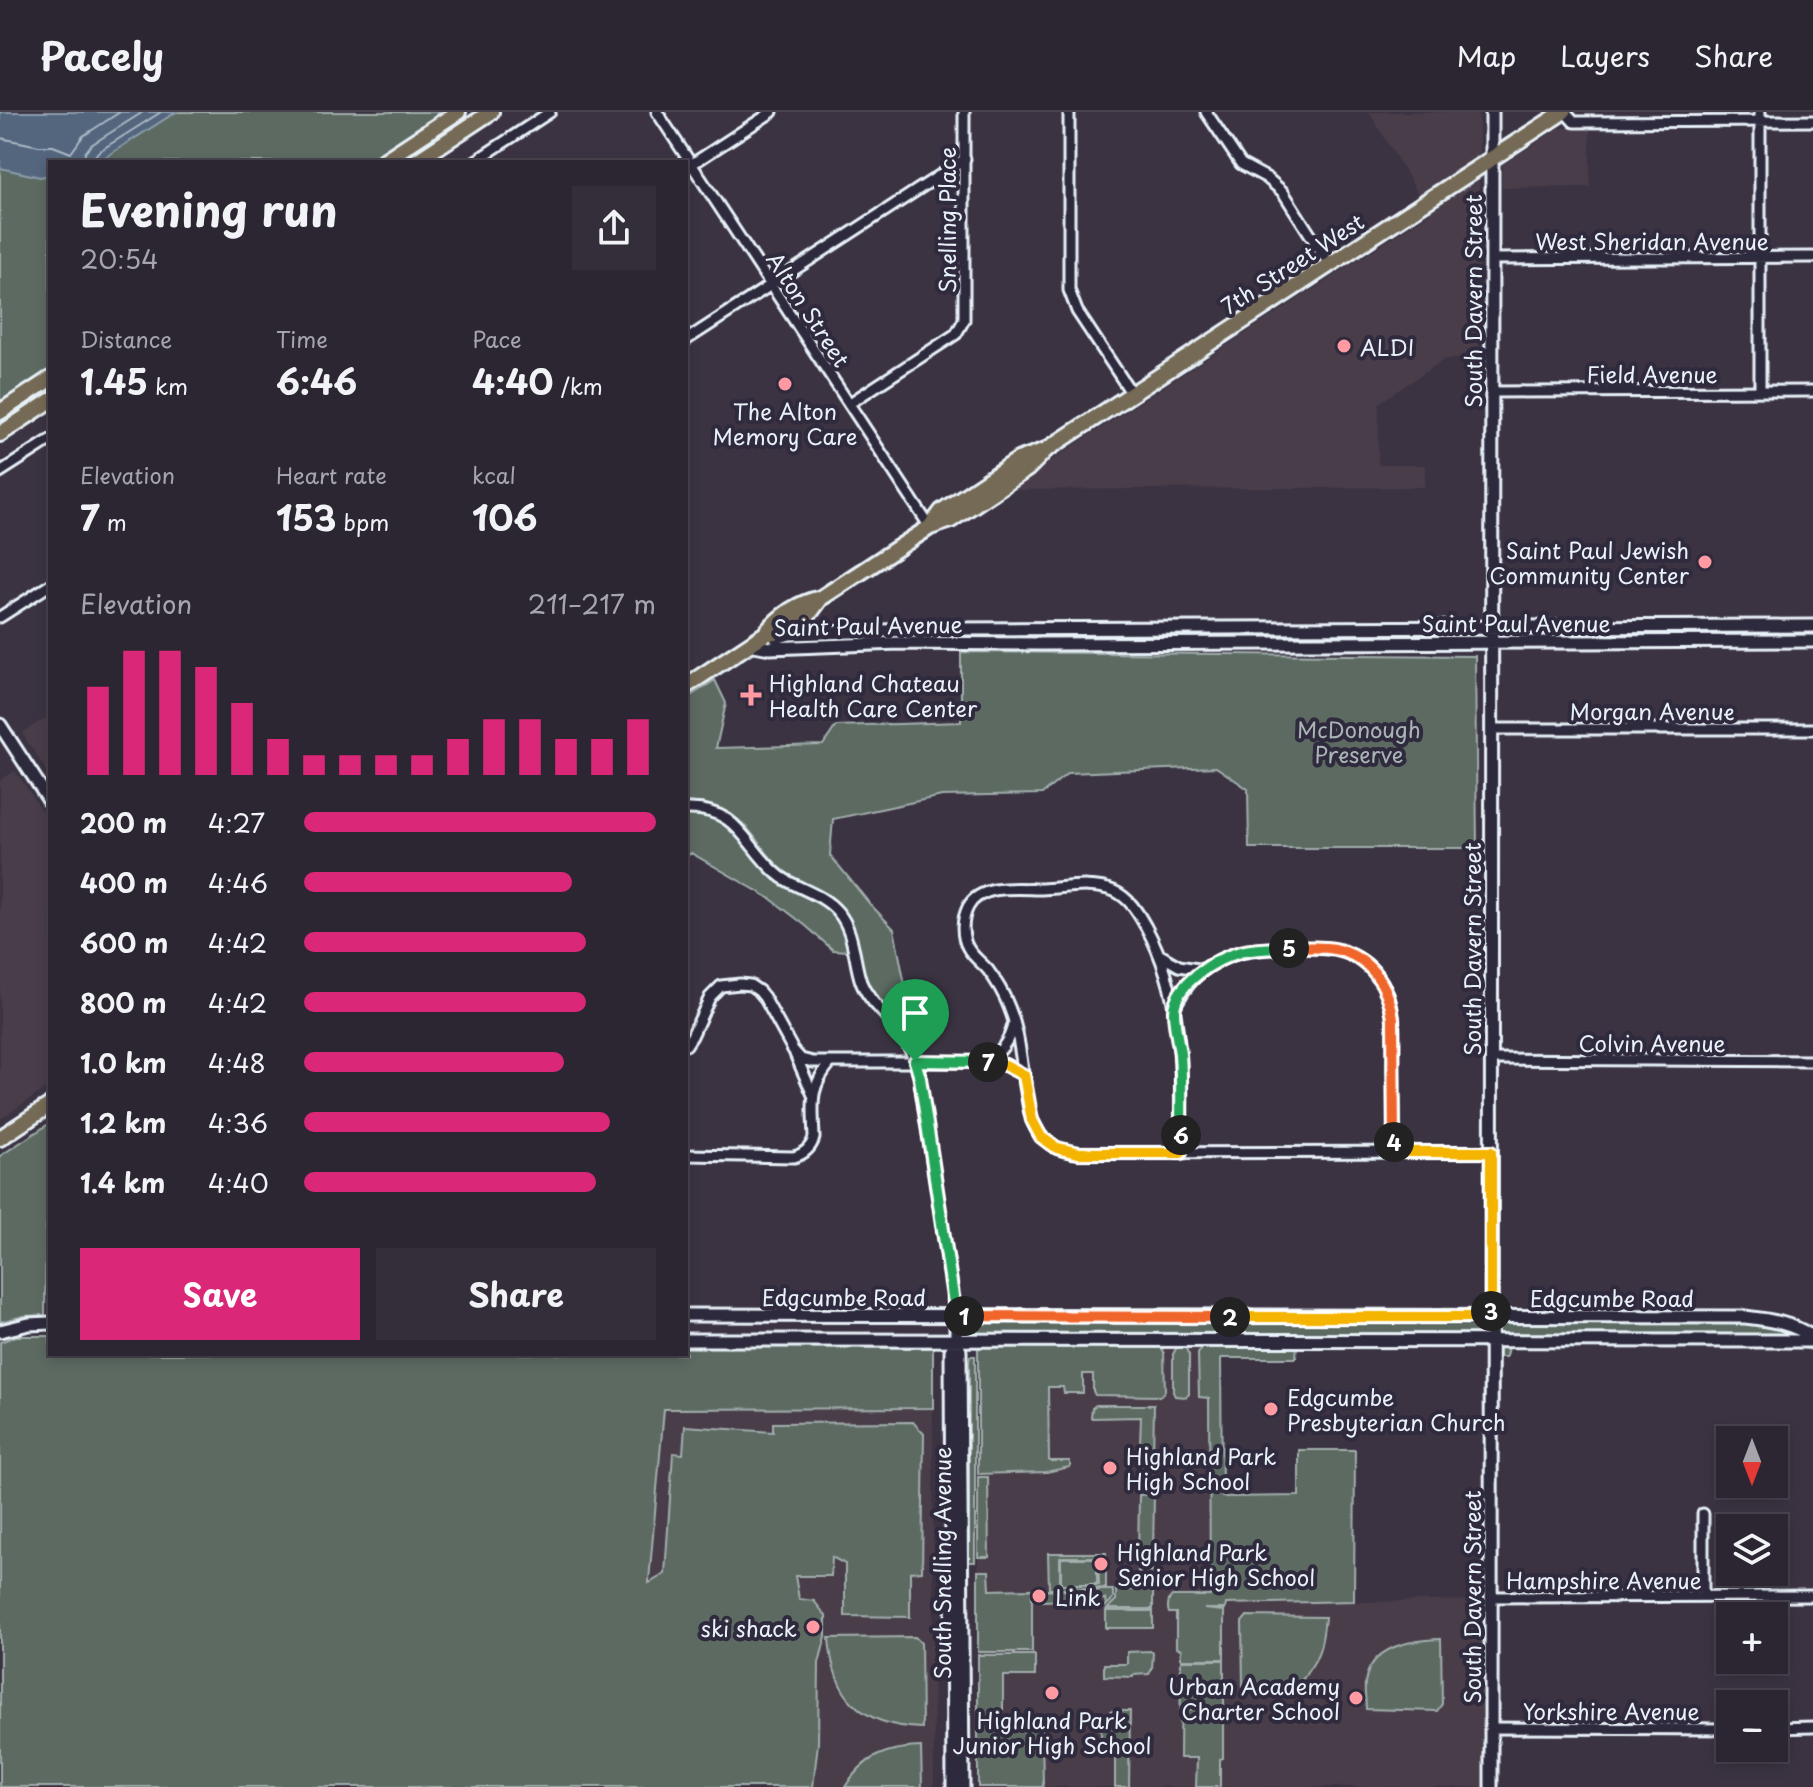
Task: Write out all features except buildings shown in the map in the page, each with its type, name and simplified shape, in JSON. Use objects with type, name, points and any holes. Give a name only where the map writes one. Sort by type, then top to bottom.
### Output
[{"type":"main road","points":[[385,160],[458,112]]},
{"type":"main road","points":[[418,160],[491,112]]},
{"type":"main road","name":"7th Street West","points":[[688,685],[765,634],[784,630],[809,614],[821,598],[930,527],[942,511],[1018,460],[1046,450],[1564,112]]},
{"type":"main road","points":[[0,412],[48,380]]},
{"type":"main road","points":[[0,434],[48,402]]},
{"type":"main road","points":[[0,1138],[48,1106]]},
{"type":"street","points":[[477,160],[550,112]]},
{"type":"street","name":"Alton Street","points":[[657,112],[685,160]]},
{"type":"street","points":[[689,166],[772,112]]},
{"type":"street","name":"Snelling Place","points":[[850,403],[956,334],[962,327],[964,112]]},
{"type":"street","points":[[1069,112],[1069,290],[1077,311],[1132,394]]},
{"type":"street","points":[[1206,112],[1241,164],[1267,178],[1283,192],[1329,264]]},
{"type":"street","name":"South Davern Street","points":[[1491,1787],[1492,112]]},
{"type":"street","points":[[1564,112],[1574,122],[1760,116],[1813,121]]},
{"type":"street","points":[[1760,116],[1760,391]]},
{"type":"street","points":[[688,339],[965,159]]},
{"type":"street","name":"Alton Street","points":[[689,166],[930,527]]},
{"type":"street","name":"West Sheridan Avenue","points":[[1492,259],[1813,257]]},
{"type":"street","name":"Field Avenue","points":[[1491,392],[1813,391]]},
{"type":"street","points":[[0,472],[48,441]]},
{"type":"street","points":[[0,617],[48,586]]},
{"type":"street","name":"Saint Paul Avenue","points":[[749,644],[790,634],[943,629],[1813,626]]},
{"type":"street","name":"Saint Paul Avenue","points":[[749,644],[770,648],[899,643],[1813,641]]},
{"type":"street","points":[[0,725],[48,799]]},
{"type":"street","name":"Morgan Avenue","points":[[1492,729],[1813,729]]},
{"type":"street","name":"South Snelling Avenue","points":[[688,809],[726,818],[741,830],[778,874],[794,886],[826,901],[838,912],[850,933],[866,994],[903,1037],[920,1078],[960,1351],[963,1787]]},
{"type":"street","points":[[1181,1153],[1181,1073],[1170,987],[1160,955],[1129,901],[1104,888],[1083,888],[1000,890],[984,893],[970,903],[963,920],[967,947],[997,983],[1010,1008],[1032,1120],[1041,1137],[1057,1148],[1079,1153],[1181,1153],[1491,1152]]},
{"type":"street","points":[[1174,1009],[1182,990],[1192,979],[1227,957],[1254,949],[1322,947],[1359,959],[1374,971],[1388,993],[1393,1019],[1394,1152]]},
{"type":"street","points":[[1160,955],[1179,966],[1204,970]]},
{"type":"street","points":[[688,1042],[710,997],[721,986],[734,983],[750,985],[764,997],[813,1095]]},
{"type":"street","points":[[989,1062],[1004,1047],[1014,1022]]},
{"type":"street","points":[[793,1050],[801,1059],[813,1062],[989,1062],[1005,1065],[1024,1075]]},
{"type":"street","name":"Colvin Avenue","points":[[1491,1059],[1813,1061]]},
{"type":"street","points":[[688,1155],[794,1157],[803,1154],[814,1138],[813,1095],[817,1081],[831,1062]]},
{"type":"street","name":"Edgcumbe Road","points":[[688,1315],[1745,1317],[1782,1322],[1813,1339]]},
{"type":"street","points":[[0,1331],[48,1323]]},
{"type":"street","name":"Edgcumbe Road","points":[[688,1340],[1813,1339]]},
{"type":"street","name":"South Snelling Avenue","points":[[953,1787],[951,1351],[956,1340]]},
{"type":"street","points":[[1703,1514],[1703,1596]]},
{"type":"street","name":"Hampshire Avenue","points":[[1491,1597],[1813,1596]]},
{"type":"street","points":[[1788,1728],[1813,1727]]},
{"type":"street","name":"Yorkshire Avenue","points":[[1491,1728],[1716,1729]]},
{"type":"shaded area","points":[[1369,112],[1479,112],[1479,359],[1445,359],[1379,403],[1378,465],[1425,465],[1425,487],[1006,490],[1430,213]]},
{"type":"shaded area","points":[[1559,128],[1590,128],[1590,187],[1502,188],[1502,165]]},
{"type":"shaded area","points":[[48,716],[48,773],[22,733]]},
{"type":"shaded area","points":[[15,771],[48,820],[48,1087],[0,1119],[0,780]]},
{"type":"shaded area","name":"Highland Park Senior High School","points":[[1221,1346],[1226,1604],[1486,1600],[1486,1787],[978,1787],[978,1349]]},
{"type":"shaded area","points":[[933,1408],[934,1787],[649,1787],[649,1581],[664,1409]]},
{"type":"green space","points":[[0,112],[445,112],[373,160],[48,160],[48,375],[0,408]]},
{"type":"green space","name":"McDonough Preserve","points":[[961,652],[1475,656],[1477,848],[1249,848],[1248,789],[1216,767],[1068,773],[1042,794],[942,796],[833,819],[830,855],[894,929],[907,995],[890,1012],[867,983],[855,932],[843,910],[782,869],[732,815],[710,805],[688,803],[688,698],[715,680],[726,703],[716,748],[823,745],[836,726],[961,722]]},
{"type":"green space","points":[[688,814],[717,820],[738,836],[778,880],[832,913],[845,934],[849,951],[833,950],[771,899],[691,853],[688,855]]},
{"type":"green space","points":[[48,1124],[45,1315],[0,1322],[0,1156]]},
{"type":"green space","points":[[1506,1307],[1506,1312],[1764,1314],[1813,1328],[1813,1350],[1792,1346],[1508,1346],[1506,1357],[1486,1357],[1485,1350],[1477,1346],[1297,1346],[1296,1358],[1221,1358],[1222,1497],[1299,1496],[1299,1450],[1355,1450],[1354,1601],[1226,1604],[1225,1609],[1204,1609],[1224,1611],[1224,1659],[1181,1659],[1181,1649],[1176,1648],[1176,1613],[1169,1613],[1168,1609],[1172,1596],[1210,1596],[1209,1398],[1199,1397],[1198,1354],[1202,1347],[1185,1347],[1189,1355],[1189,1394],[1186,1397],[1175,1396],[1173,1392],[1173,1354],[1177,1347],[1161,1347],[1164,1352],[1165,1391],[1160,1396],[1095,1395],[1093,1374],[1083,1374],[1083,1393],[1064,1393],[1063,1387],[1048,1387],[1049,1461],[1070,1461],[1070,1467],[1046,1472],[978,1474],[978,1349],[970,1313],[1482,1311]]},
{"type":"green space","points":[[16,1336],[48,1336],[48,1356],[688,1356],[688,1345],[933,1348],[933,1408],[664,1409],[649,1581],[665,1574],[673,1453],[683,1454],[685,1426],[773,1432],[773,1423],[913,1422],[924,1434],[922,1571],[910,1572],[910,1617],[845,1616],[845,1564],[832,1557],[831,1576],[795,1576],[799,1599],[814,1601],[826,1616],[826,1636],[819,1663],[818,1743],[813,1787],[0,1787],[0,1342]]},
{"type":"green space","points":[[970,1356],[975,1356],[975,1562],[965,1562],[969,1550]]},
{"type":"green space","points":[[1096,1405],[1154,1405],[1153,1459],[1143,1458],[1141,1417],[1091,1418],[1092,1408]]},
{"type":"green space","points":[[978,1477],[988,1477],[989,1557],[978,1557]]},
{"type":"green space","points":[[1154,1494],[1153,1557],[1138,1557],[1139,1495]]},
{"type":"green space","points":[[1048,1553],[1106,1553],[1106,1588],[1049,1589]],"holes":[[[1060,1557],[1098,1557],[1099,1585],[1060,1585]]]},
{"type":"green space","points":[[1061,1558],[1097,1558],[1097,1584],[1061,1584]]},
{"type":"green space","points":[[978,1571],[989,1571],[990,1590],[1032,1589],[1032,1652],[978,1652]]},
{"type":"green space","points":[[1138,1571],[1153,1571],[1153,1609],[1107,1609],[1116,1600],[1116,1590],[1138,1590]]},
{"type":"green space","points":[[1042,1590],[1113,1590],[1113,1599],[1106,1606],[1105,1599],[1042,1601]]},
{"type":"green space","points":[[1106,1611],[1153,1611],[1153,1628],[1106,1628]]},
{"type":"green space","points":[[1247,1616],[1325,1617],[1319,1652],[1301,1680],[1280,1687],[1243,1687],[1242,1622]]},
{"type":"green space","points":[[915,1637],[921,1643],[922,1728],[883,1722],[854,1705],[837,1677],[829,1638]]},
{"type":"green space","points":[[1441,1639],[1442,1704],[1437,1711],[1366,1709],[1368,1671],[1383,1653],[1417,1641]]},
{"type":"green space","points":[[1151,1651],[1152,1669],[1149,1674],[1104,1676],[1104,1664],[1127,1664],[1127,1652]]},
{"type":"green space","points":[[978,1655],[1035,1655],[1035,1676],[1003,1676],[1003,1716],[978,1717]]},
{"type":"green space","points":[[1181,1660],[1224,1660],[1224,1709],[1184,1709],[1223,1710],[1220,1787],[1196,1787],[1197,1758],[1180,1758]]},
{"type":"green space","points":[[1130,1711],[1129,1787],[1115,1787],[1115,1740],[1101,1740],[1101,1713]]},
{"type":"green space","points":[[1003,1719],[1004,1727],[1042,1727],[1043,1787],[978,1787],[978,1720]]},
{"type":"green space","points":[[921,1747],[922,1787],[845,1787],[860,1768],[877,1756],[897,1749]]},
{"type":"water","points":[[0,112],[176,112],[101,160],[48,160],[48,175],[40,177],[0,168]]},
{"type":"place","name":"ALDI","points":[[1344,346]]},
{"type":"place","name":"The Alton Memory Care","points":[[785,384]]},
{"type":"place","name":"Saint Paul Jewish Community Center","points":[[1705,562]]},
{"type":"place","name":"Highland Chateau Health Care Center","points":[[751,695]]},
{"type":"place","name":"Edgcumbe Presbyterian Church","points":[[1271,1409]]},
{"type":"place","name":"Highland Park High School","points":[[1110,1468]]},
{"type":"place","name":"Highland Park Senior High School","points":[[1101,1564]]},
{"type":"place","name":"Link","points":[[1039,1596]]},
{"type":"place","name":"ski shack","points":[[813,1627]]},
{"type":"place","name":"Highland Park Junior High School","points":[[1052,1693]]},
{"type":"place","name":"Urban Academy Charter School","points":[[1356,1698]]},
{"type":"route","points":[[1322,947],[1348,953],[1374,971],[1392,1006],[1394,1152],[1491,1152],[1491,1317],[956,1316],[915,1061],[989,1062],[1005,1065],[1024,1075],[1036,1129],[1048,1143],[1066,1152],[1181,1153],[1181,1073],[1174,1009],[1182,990],[1192,979],[1218,962],[1254,949],[1322,947]]}]
